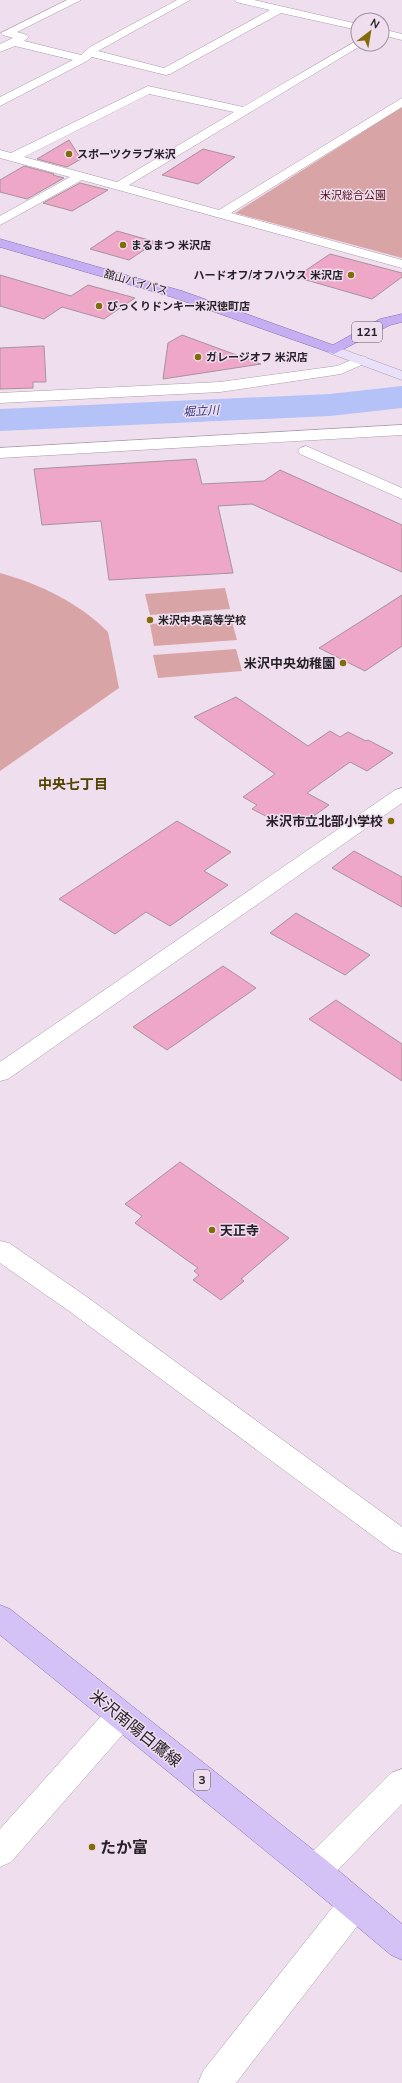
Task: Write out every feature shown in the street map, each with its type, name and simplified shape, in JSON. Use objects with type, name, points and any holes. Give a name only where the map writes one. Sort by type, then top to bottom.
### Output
[{"type":"highway","name":"舘山バイパス","points":[[0,243],[177,294],[334,350]]},
{"type":"highway","name":"121","points":[[334,350],[385,322],[402,318]]},
{"type":"main road","points":[[334,350],[400,375]]},
{"type":"main road","name":"米沢南陽白鷹線","points":[[0,1618],[315,1871],[402,1944]]},
{"type":"street","points":[[0,49],[23,37],[7,33],[76,0]]},
{"type":"street","points":[[0,102],[87,56],[94,49],[185,0]]},
{"type":"street","points":[[240,0],[350,25]]},
{"type":"street","points":[[14,42],[166,72],[280,9]]},
{"type":"street","points":[[390,34],[402,37]]},
{"type":"street","points":[[119,186],[350,48]]},
{"type":"street","points":[[13,157],[148,90],[245,111]]},
{"type":"street","points":[[221,214],[402,102]]},
{"type":"street","points":[[0,154],[402,264]]},
{"type":"street","points":[[0,221],[81,176]]},
{"type":"street","points":[[0,398],[220,387],[341,370],[361,360]]},
{"type":"street","points":[[0,453],[402,430]]},
{"type":"street","points":[[402,441],[306,451],[402,494]]},
{"type":"street","points":[[0,1073],[402,794]]},
{"type":"street","points":[[0,1250],[91,1313],[402,1542]]},
{"type":"street","points":[[0,1852],[121,1715]]},
{"type":"street","points":[[315,1871],[402,1783]]},
{"type":"street","points":[[216,2083],[354,1905]]},
{"type":"green space","name":"米沢総合公園","points":[[402,107],[402,258],[235,213]]},
{"type":"green space","points":[[0,573],[30,583],[72,603],[108,632],[119,688],[0,771]]},
{"type":"green space","points":[[225,588],[230,609],[150,615],[145,594]]},
{"type":"green space","points":[[231,618],[237,640],[154,646],[150,624]]},
{"type":"green space","points":[[236,649],[242,671],[158,678],[153,655]]},
{"type":"building","points":[[69,140],[81,159],[67,167],[37,159]]},
{"type":"building","points":[[203,149],[235,157],[198,184],[162,175]]},
{"type":"building","points":[[24,166],[64,178],[27,199],[0,192],[0,180]]},
{"type":"building","points":[[80,183],[108,190],[72,211],[43,203]]},
{"type":"building","name":"まるまつ 米沢店","points":[[117,231],[156,242],[129,260],[90,249]]},
{"type":"building","name":"ハードオフ/オフハウス 米沢店","points":[[330,254],[402,273],[402,277],[372,299],[296,277]]},
{"type":"building","points":[[0,275],[71,296],[88,285],[135,298],[104,319],[62,307],[44,319],[0,306]]},
{"type":"building","points":[[182,335],[261,364],[163,379],[168,343]]},
{"type":"building","points":[[44,346],[46,382],[33,382],[33,388],[0,389],[0,348]]},
{"type":"building","points":[[196,459],[202,484],[264,481],[280,470],[402,525],[402,572],[252,504],[218,506],[233,573],[109,580],[101,521],[42,525],[34,469]]},
{"type":"building","points":[[402,595],[402,646],[365,671],[319,648]]},
{"type":"building","points":[[236,697],[308,746],[330,731],[340,737],[348,732],[366,741],[368,740],[393,753],[367,771],[350,762],[307,793],[329,805],[301,825],[290,819],[283,825],[252,809],[257,805],[243,797],[275,774],[194,717]]},
{"type":"building","points":[[177,821],[231,852],[204,871],[228,885],[170,926],[146,912],[115,934],[59,899]]},
{"type":"building","points":[[354,851],[402,877],[402,907],[332,868]]},
{"type":"building","points":[[296,913],[370,955],[345,975],[270,933]]},
{"type":"building","points":[[223,966],[256,988],[167,1050],[133,1027]]},
{"type":"building","points":[[336,1000],[402,1044],[402,1081],[309,1019]]},
{"type":"building","name":"天正寺","points":[[180,1162],[289,1238],[241,1279],[244,1281],[221,1300],[193,1280],[199,1275],[194,1271],[198,1268],[135,1223],[142,1216],[125,1204]]},
{"type":"waterway","name":"堀立川","points":[[0,420],[330,405],[402,397]]},
{"type":"place","name":"スポーツクラブ米沢","points":[[69,154]]},
{"type":"place","name":"まるまつ 米沢店","points":[[123,245]]},
{"type":"place","name":"ハードオフ/オフハウス 米沢店","points":[[351,275]]},
{"type":"place","name":"びっくりドンキー米沢徳町店","points":[[99,306]]},
{"type":"place","name":"ガレージオフ 米沢店","points":[[198,357]]},
{"type":"place","name":"米沢中央高等学校","points":[[150,620]]},
{"type":"place","name":"米沢中央幼稚園","points":[[343,663]]},
{"type":"place","name":"米沢市立北部小学校","points":[[391,821]]},
{"type":"place","name":"天正寺","points":[[212,1230]]},
{"type":"place","name":"たか富","points":[[92,1847]]},
{"type":"district","name":"中央七丁目","points":[[73,784]]}]
